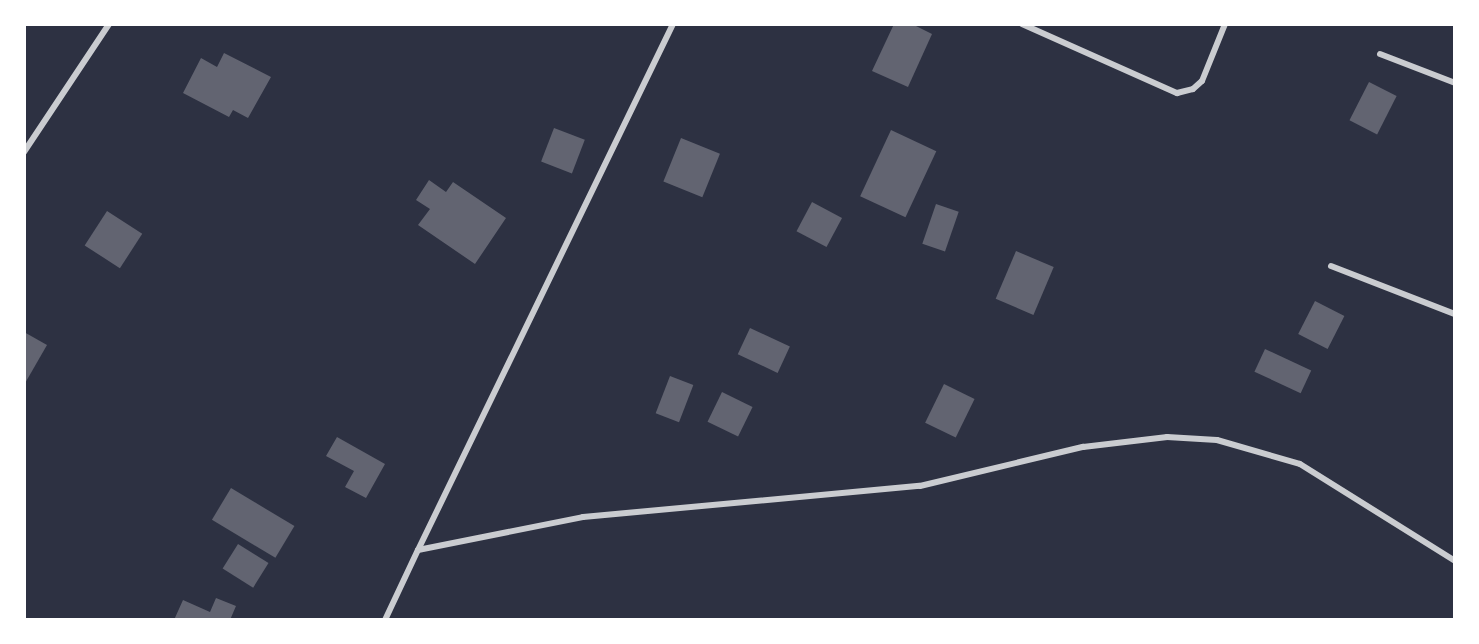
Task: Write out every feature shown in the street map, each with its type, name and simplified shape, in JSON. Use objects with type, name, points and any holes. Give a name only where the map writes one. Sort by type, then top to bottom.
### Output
[{"type":"street","points":[[24,152],[109,24]]},
{"type":"street","points":[[385,620],[673,24]]},
{"type":"street","points":[[1022,24],[1178,93],[1193,89],[1202,81],[1226,24]]},
{"type":"street","points":[[1380,54],[1455,83]]},
{"type":"street","points":[[1330,266],[1455,314]]},
{"type":"street","points":[[418,550],[583,516],[920,486],[1083,447],[1167,437],[1217,440],[1300,464],[1455,561]]},
{"type":"building","points":[[894,24],[912,24],[932,34],[908,87],[872,71]]},
{"type":"building","points":[[224,53],[271,77],[248,118],[233,110],[229,117],[183,93],[201,58],[217,67]]},
{"type":"building","points":[[1369,82],[1397,96],[1377,134],[1349,120]]},
{"type":"building","points":[[554,128],[585,140],[572,173],[541,162]]},
{"type":"building","points":[[891,130],[936,151],[905,217],[860,196]]},
{"type":"building","points":[[681,138],[720,154],[702,197],[663,182]]},
{"type":"building","points":[[429,180],[446,192],[453,182],[506,218],[475,264],[418,225],[430,209],[416,200]]},
{"type":"building","points":[[812,202],[842,218],[827,247],[797,231]]},
{"type":"building","points":[[936,204],[959,212],[945,252],[922,244]]},
{"type":"building","points":[[107,211],[142,234],[120,268],[85,245]]},
{"type":"building","points":[[1016,251],[1054,267],[1033,315],[996,299]]},
{"type":"building","points":[[1315,301],[1344,316],[1328,349],[1298,334]]},
{"type":"building","points":[[750,328],[790,347],[778,373],[738,354]]},
{"type":"building","points":[[24,332],[47,345],[24,385]]},
{"type":"building","points":[[1265,349],[1311,371],[1301,393],[1254,372]]},
{"type":"building","points":[[670,376],[693,385],[679,422],[656,413]]},
{"type":"building","points":[[944,384],[975,399],[956,438],[925,423]]},
{"type":"building","points":[[722,392],[753,407],[738,437],[708,422]]},
{"type":"building","points":[[337,437],[385,464],[366,498],[345,487],[354,471],[326,456]]},
{"type":"building","points":[[231,488],[294,526],[275,558],[212,520]]},
{"type":"building","points":[[238,544],[269,563],[253,588],[223,569]]},
{"type":"building","points":[[216,598],[236,606],[230,620],[174,620],[183,600],[210,612]]}]
